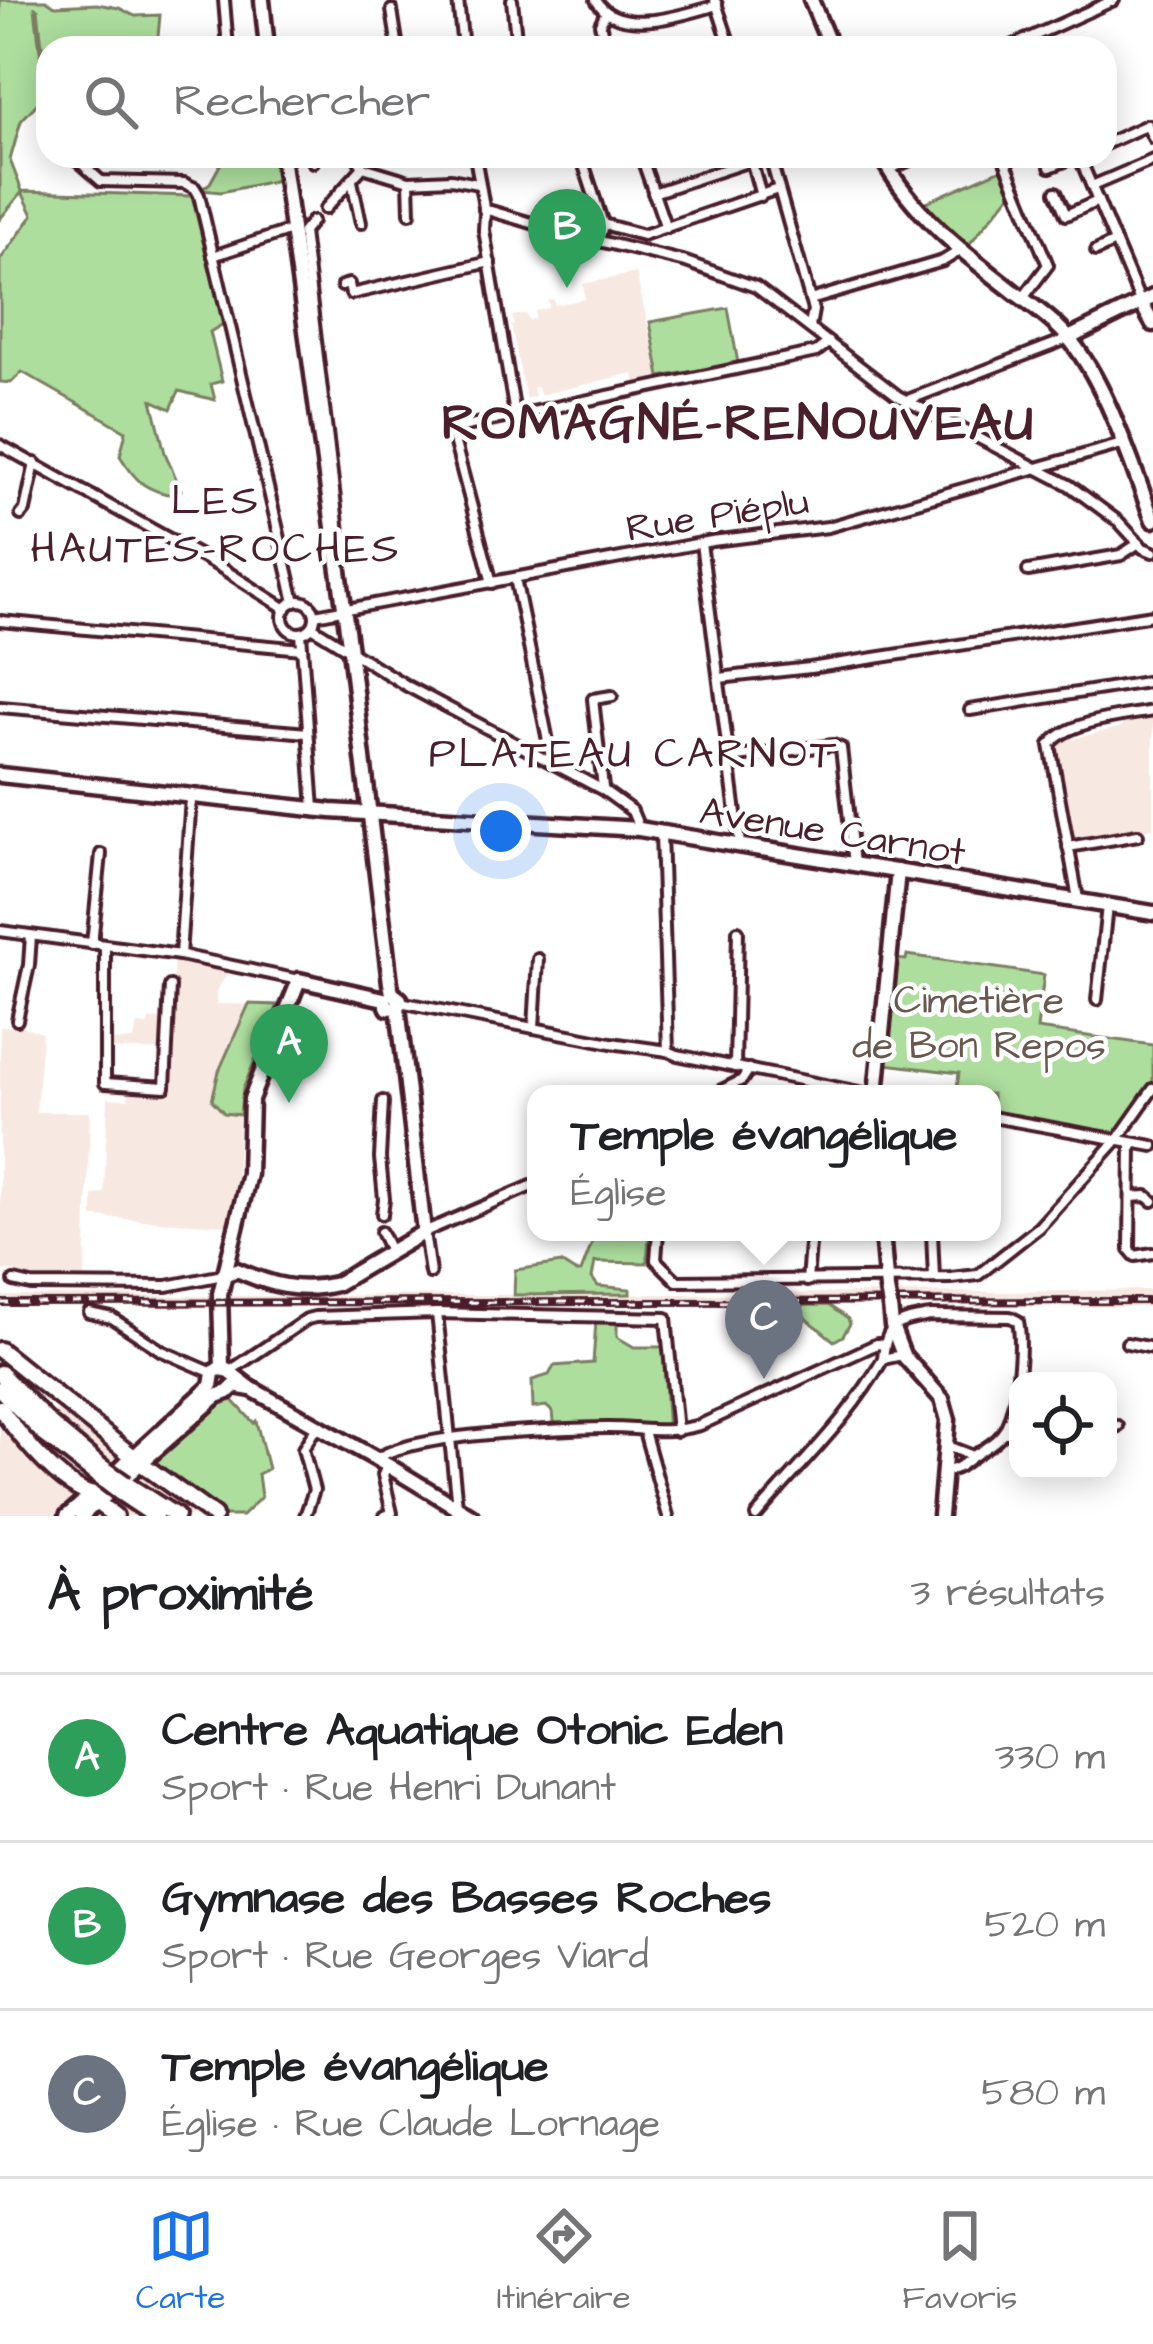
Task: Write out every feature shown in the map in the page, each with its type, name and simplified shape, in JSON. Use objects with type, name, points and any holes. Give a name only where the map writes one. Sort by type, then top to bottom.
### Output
[{"type":"main road","points":[[0,1349],[133,1459],[214,1516]]},
{"type":"main road","points":[[0,1372],[96,1469],[98,1497]]},
{"type":"main road","points":[[0,1389],[44,1433],[96,1469]]},
{"type":"main road","points":[[0,1408],[34,1451],[98,1497],[115,1516]]},
{"type":"main road","points":[[98,1497],[133,1459]]},
{"type":"main road","points":[[98,1497],[154,1516]]},
{"type":"main road","points":[[98,1497],[176,1516]]},
{"type":"street","points":[[224,0],[227,36]]},
{"type":"street","points":[[262,0],[266,36]]},
{"type":"street","points":[[458,0],[462,36]]},
{"type":"street","points":[[512,0],[516,36]]},
{"type":"street","points":[[596,0],[620,18],[664,21],[716,3],[727,36]]},
{"type":"street","points":[[811,0],[826,36]]},
{"type":"street","points":[[1034,36],[1111,1]]},
{"type":"street","points":[[392,10],[396,36]]},
{"type":"street","points":[[604,36],[600,24],[606,12]]},
{"type":"street","points":[[1117,139],[1147,125],[1153,138]]},
{"type":"street","points":[[1092,186],[1153,160]]},
{"type":"street","points":[[88,168],[101,181],[184,183],[200,195],[295,602]]},
{"type":"street","points":[[283,168],[430,1273]]},
{"type":"street","points":[[325,208],[362,168]]},
{"type":"street","points":[[370,168],[409,181],[451,179],[478,184]]},
{"type":"street","points":[[476,168],[515,414]]},
{"type":"street","points":[[585,168],[603,224],[599,241]]},
{"type":"street","points":[[645,168],[666,228]]},
{"type":"street","points":[[653,193],[724,168]]},
{"type":"street","points":[[753,168],[761,196]]},
{"type":"street","points":[[773,168],[813,310],[810,327]]},
{"type":"street","points":[[893,168],[888,170],[918,210],[1069,338],[1097,385],[1153,519]]},
{"type":"street","points":[[1008,168],[1048,265],[1023,298]]},
{"type":"street","points":[[1084,168],[1146,299],[1153,325]]},
{"type":"street","points":[[352,179],[361,223]]},
{"type":"street","points":[[409,181],[410,213]]},
{"type":"street","points":[[603,224],[643,235],[778,189]]},
{"type":"street","points":[[1056,192],[1066,215],[1098,201]]},
{"type":"street","points":[[484,209],[727,274],[756,286],[907,401],[1069,485],[1153,552]]},
{"type":"street","points":[[313,221],[303,232],[342,549],[335,550]]},
{"type":"street","points":[[213,256],[291,230]]},
{"type":"street","points":[[1096,251],[1115,242]]},
{"type":"street","points":[[810,300],[943,261],[961,250]]},
{"type":"street","points":[[342,286],[350,284],[351,293],[490,262]]},
{"type":"street","points":[[907,401],[1069,338],[1146,299]]},
{"type":"street","points":[[491,583],[454,434],[462,425],[816,352],[830,342]]},
{"type":"street","name":"Rue Piéplu","points":[[315,615],[701,543],[846,523],[1122,444]]},
{"type":"street","points":[[0,445],[220,567],[286,609]]},
{"type":"street","points":[[21,515],[35,463]]},
{"type":"street","points":[[701,543],[740,844]]},
{"type":"street","points":[[1028,571],[1121,555],[1138,544]]},
{"type":"street","points":[[515,578],[552,763]]},
{"type":"street","points":[[295,602],[308,604],[315,615],[312,627],[301,633],[287,628],[284,619],[286,609],[295,602]]},
{"type":"street","points":[[719,678],[1153,615]]},
{"type":"street","points":[[0,621],[302,649]]},
{"type":"street","points":[[312,627],[407,686],[603,790],[632,811],[639,829]]},
{"type":"street","points":[[301,633],[314,809]]},
{"type":"street","points":[[970,710],[1153,681]]},
{"type":"street","points":[[603,790],[593,699],[613,696]]},
{"type":"street","points":[[0,707],[308,733]]},
{"type":"street","points":[[1078,900],[1051,741],[1101,720],[1153,711]]},
{"type":"street","points":[[730,758],[833,745],[841,748],[854,864]]},
{"type":"street","name":"Avenue Carnot","points":[[0,776],[314,809],[639,829],[1153,914]]},
{"type":"street","points":[[180,956],[191,798]]},
{"type":"street","points":[[661,832],[668,1051]]},
{"type":"street","points":[[1068,847],[1138,835]]},
{"type":"street","points":[[92,944],[101,854]]},
{"type":"street","points":[[867,1085],[898,872]]},
{"type":"street","points":[[1097,1000],[1107,905]]},
{"type":"street","points":[[0,931],[180,956],[822,1085]]},
{"type":"street","points":[[735,1067],[738,932]]},
{"type":"street","points":[[17,1020],[31,935]]},
{"type":"street","points":[[105,946],[105,1083],[166,1087],[170,986]]},
{"type":"street","points":[[534,1028],[538,959]]},
{"type":"street","points":[[224,1379],[220,1299],[230,1273],[227,1256],[249,1174],[251,1099],[299,980]]},
{"type":"street","points":[[732,1085],[748,1070]]},
{"type":"street","points":[[657,1241],[656,1260],[677,1281],[886,1284],[978,1275],[1039,1226],[1117,1140],[1153,1089]]},
{"type":"street","points":[[382,1101],[382,1214]]},
{"type":"street","points":[[1001,1119],[1153,1146]]},
{"type":"street","points":[[1131,1143],[1130,1250],[1136,1256],[1153,1253]]},
{"type":"street","points":[[14,1281],[31,1286],[167,1286],[230,1273],[273,1286],[324,1287],[424,1232],[527,1188]]},
{"type":"street","points":[[1130,1197],[1148,1196],[1153,1201]]},
{"type":"street","points":[[381,1232],[390,1252]]},
{"type":"street","points":[[807,1281],[810,1241]]},
{"type":"street","points":[[883,1241],[892,1327],[903,1355],[942,1399],[948,1420],[940,1516]]},
{"type":"street","points":[[932,1241],[934,1278]]},
{"type":"street","points":[[89,1313],[112,1318],[162,1351],[252,1389],[463,1513]]},
{"type":"street","points":[[437,1313],[463,1513]]},
{"type":"street","points":[[133,1459],[224,1379],[307,1319],[437,1313],[666,1318],[676,1431]]},
{"type":"street","points":[[756,1516],[864,1392],[883,1359],[886,1333],[892,1327],[930,1316],[1018,1321],[1017,1384],[1004,1433]]},
{"type":"street","points":[[1127,1343],[1153,1348]]},
{"type":"street","points":[[392,1515],[382,1462],[390,1451],[451,1438],[612,1428],[676,1431],[700,1425],[877,1344],[884,1345]]},
{"type":"street","points":[[883,1359],[903,1355]]},
{"type":"street","points":[[305,1516],[314,1490],[303,1449],[317,1426]]},
{"type":"street","points":[[644,1432],[668,1516]]},
{"type":"street","points":[[944,1471],[962,1466],[1009,1433]]},
{"type":"street","points":[[947,1446],[973,1456]]},
{"type":"street","points":[[67,1516],[98,1497]]},
{"type":"shaded area","points":[[636,273],[660,379],[636,384],[634,374],[629,374],[540,395],[537,386],[535,396],[526,399],[512,316],[526,314],[528,320],[535,319],[535,311],[549,308],[548,300],[553,299],[555,305],[585,299],[583,284]]},
{"type":"shaded area","points":[[1153,716],[1153,828],[1072,844],[1057,745]]},
{"type":"shaded area","points":[[174,959],[229,972],[216,991],[217,1004],[278,1005],[240,1100],[236,1188],[226,1225],[93,1217],[93,1195],[104,1193],[108,1098],[128,1099],[130,1087],[166,1089],[168,1051],[112,1049],[111,1041],[134,1040],[137,1024],[170,1018]]},
{"type":"shaded area","points":[[19,1025],[42,1033],[36,1112],[90,1112],[85,1277],[24,1277],[0,1270],[0,1027]]},
{"type":"shaded area","points":[[1153,1290],[1153,1307],[896,1306],[894,1293]]},
{"type":"shaded area","points":[[878,1293],[880,1305],[226,1307],[226,1296]]},
{"type":"shaded area","points":[[0,1296],[214,1296],[213,1307],[0,1307]]},
{"type":"shaded area","points":[[83,1410],[220,1516],[0,1516],[0,1414]]},
{"type":"green space","points":[[0,0],[46,0],[55,6],[97,4],[135,16],[160,15],[158,36],[41,36],[35,8],[36,105],[21,121],[10,160],[22,191],[192,196],[223,324],[210,332],[222,381],[211,384],[215,400],[179,391],[171,409],[152,400],[165,453],[181,490],[178,496],[150,488],[132,473],[120,456],[126,431],[22,372],[11,383],[0,382],[0,260],[33,215],[22,192],[0,219]]},
{"type":"green space","points":[[218,168],[276,168],[278,180],[221,192],[201,190]]},
{"type":"green space","points":[[1004,168],[1014,190],[967,247],[922,204]]},
{"type":"green space","points":[[728,308],[738,363],[660,377],[650,322]]},
{"type":"green space","name":"Cimetière de Bon Repos","points":[[907,955],[1044,975],[1037,1029],[1153,1045],[1153,1081],[1119,1130],[1110,1135],[1001,1114],[1001,1085],[957,1085],[959,1073],[885,1064],[894,959],[906,960]]},
{"type":"green space","points":[[249,1004],[278,1005],[243,1089],[240,1115],[224,1113],[212,1100],[219,1071]]},
{"type":"green space","points":[[593,1241],[649,1241],[647,1263],[595,1262],[592,1278],[598,1286],[630,1289],[630,1294],[514,1295],[515,1270],[561,1263],[581,1272]]},
{"type":"green space","points":[[828,1305],[850,1324],[834,1341],[806,1318],[793,1339],[783,1338],[758,1313],[759,1306]]},
{"type":"green space","points":[[617,1320],[617,1337],[634,1347],[663,1347],[668,1434],[555,1430],[553,1412],[546,1406],[533,1408],[532,1380],[549,1375],[554,1366],[593,1363],[596,1321]]},
{"type":"green space","points":[[229,1396],[256,1421],[268,1469],[258,1474],[261,1497],[242,1516],[224,1516],[150,1461]]},
{"type":"railway","points":[[0,1303],[1153,1301]]},
{"type":"place","name":"Gymnase des Basses Roches","points":[[567,288]]},
{"type":"place","name":"Centre Aquatique Otonic Eden","points":[[289,1103]]},
{"type":"place","name":"Temple évangélique","points":[[764,1379]]},
{"type":"district","name":"ROMAGNÉ-RENOUVEAU","points":[[739,421]]},
{"type":"district","name":"LES HAUTES-ROCHES","points":[[216,523]]},
{"type":"district","name":"PLATEAU CARNOT","points":[[634,752]]}]
